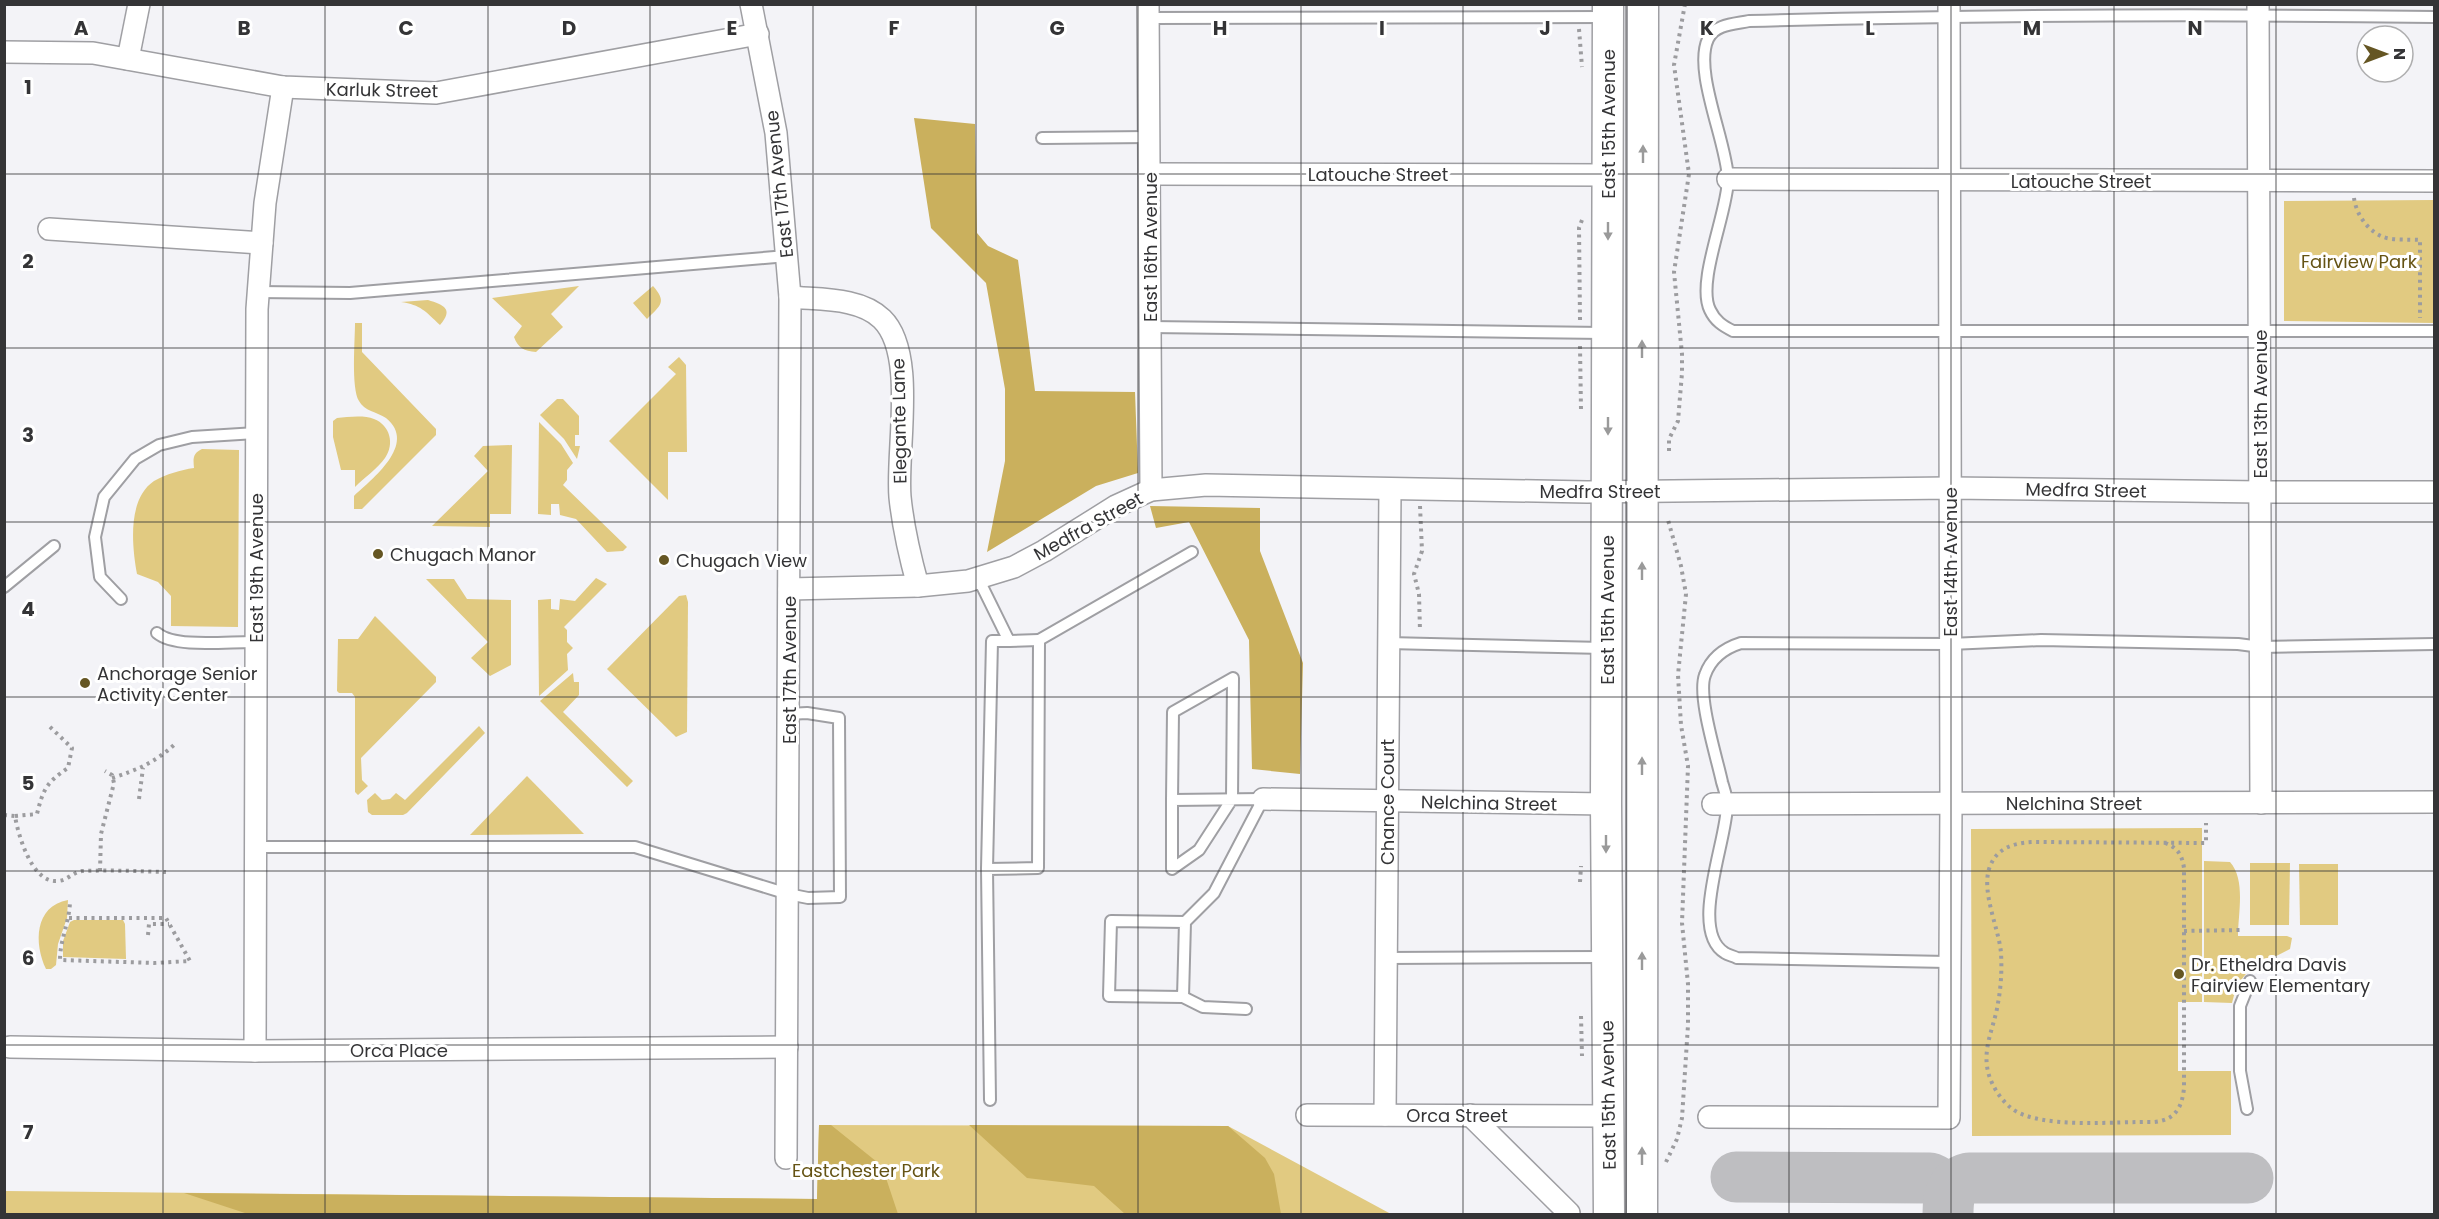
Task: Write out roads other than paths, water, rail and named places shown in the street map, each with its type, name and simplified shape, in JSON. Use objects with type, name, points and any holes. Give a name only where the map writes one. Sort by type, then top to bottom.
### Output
[{"type":"main road","name":"East 15th Avenue","points":[[1642,1215],[1643,4]]},
{"type":"main road","name":"East 15th Avenue","points":[[1608,11],[1606,804],[1609,1215]]},
{"type":"street","points":[[128,59],[139,4]]},
{"type":"street","name":"East 17th Avenue","points":[[751,4],[776,133],[790,297],[786,1158]]},
{"type":"street","name":"East 14th Avenue","points":[[1709,1117],[1949,1119],[1948,962],[1951,804],[1949,10]]},
{"type":"street","name":"East 13th Avenue","points":[[2258,10],[2261,803]]},
{"type":"street","name":"East 16th Avenue","points":[[1148,11],[1151,490]]},
{"type":"street","name":"Karluk Street","points":[[4,52],[93,53],[283,87],[436,93],[758,34]]},
{"type":"street","name":"East 19th Avenue","points":[[255,1051],[258,292],[265,203],[283,87]]},
{"type":"street","name":"Latouche Street","points":[[1149,174],[1608,175]]},
{"type":"street","name":"Latouche Street","points":[[1728,179],[2434,181]]},
{"type":"street","points":[[49,229],[262,243]]},
{"type":"street","name":"Elegante Lane","points":[[790,297],[858,304],[882,318],[895,340],[902,364],[900,494],[904,534],[918,586]]},
{"type":"street","name":"Medfra Street","points":[[789,589],[918,586],[978,578],[1014,567],[1116,506],[1151,490],[1206,485],[1608,492],[1950,488],[2434,492]]},
{"type":"street","name":"Chance Court","points":[[1385,1115],[1390,490]]},
{"type":"street","name":"Nelchina Street","points":[[1263,799],[1606,804]]},
{"type":"street","name":"Nelchina Street","points":[[1720,804],[2434,802]]},
{"type":"street","name":"Orca Place","points":[[10,1047],[255,1051],[787,1047]]},
{"type":"street","name":"Orca Street","points":[[1306,1114],[1607,1116]]},
{"type":"street","points":[[1470,1115],[1569,1213]]},
{"type":"lane","points":[[2434,17],[2258,10],[1949,10],[1749,21],[1718,28],[1709,37],[1706,48],[1706,71],[1728,179],[1709,272],[1707,296],[1709,309],[1719,324],[1733,331],[2434,331]]},
{"type":"lane","points":[[1148,11],[1608,11]]},
{"type":"lane","points":[[1042,138],[1149,137]]},
{"type":"lane","points":[[258,292],[350,293],[787,256]]},
{"type":"lane","points":[[1150,327],[1608,333]]},
{"type":"lane","points":[[121,599],[100,577],[95,537],[104,497],[122,474],[135,459],[159,445],[192,437],[257,434]]},
{"type":"lane","points":[[4,587],[54,546]]},
{"type":"lane","points":[[990,1100],[987,869],[992,641],[1039,640],[1192,552]]},
{"type":"lane","points":[[978,578],[1009,641]]},
{"type":"lane","points":[[157,633],[160,636],[187,642],[256,642]]},
{"type":"lane","points":[[987,869],[1038,868],[1039,640]]},
{"type":"lane","points":[[1948,962],[1737,958],[1723,952],[1713,938],[1708,922],[1720,804],[1704,701],[1704,676],[1715,658],[1730,647],[1741,643],[1950,644],[2041,640],[2238,644],[2261,647],[2434,644]]},
{"type":"lane","points":[[1388,643],[1607,648]]},
{"type":"lane","points":[[1233,678],[1232,800],[1198,850],[1172,869],[1172,800],[1173,712],[1233,678]]},
{"type":"lane","points":[[256,847],[635,847],[788,894],[808,898],[840,897],[839,718],[807,713],[788,714]]},
{"type":"lane","points":[[1172,800],[1263,799],[1214,893],[1185,922],[1183,997]]},
{"type":"lane","points":[[1185,922],[1111,921],[1109,996],[1183,997],[1203,1007],[1246,1009]]},
{"type":"lane","points":[[1386,958],[1607,957]]},
{"type":"lane","points":[[2247,1108],[2240,1071],[2240,1006],[2250,981]]},
{"type":"place","name":"Chugach Manor","points":[[378,554]]},
{"type":"place","name":"Chugach View","points":[[664,560]]},
{"type":"place","name":"Anchorage Senior Activity Center","points":[[85,683]]},
{"type":"place","name":"Dr. Etheldra Davis Fairview Elementary","points":[[2179,974]]},
{"type":"park label","name":"Fairview Park","points":[[2359,261]]},
{"type":"park label","name":"Eastchester Park","points":[[866,1170]]}]
